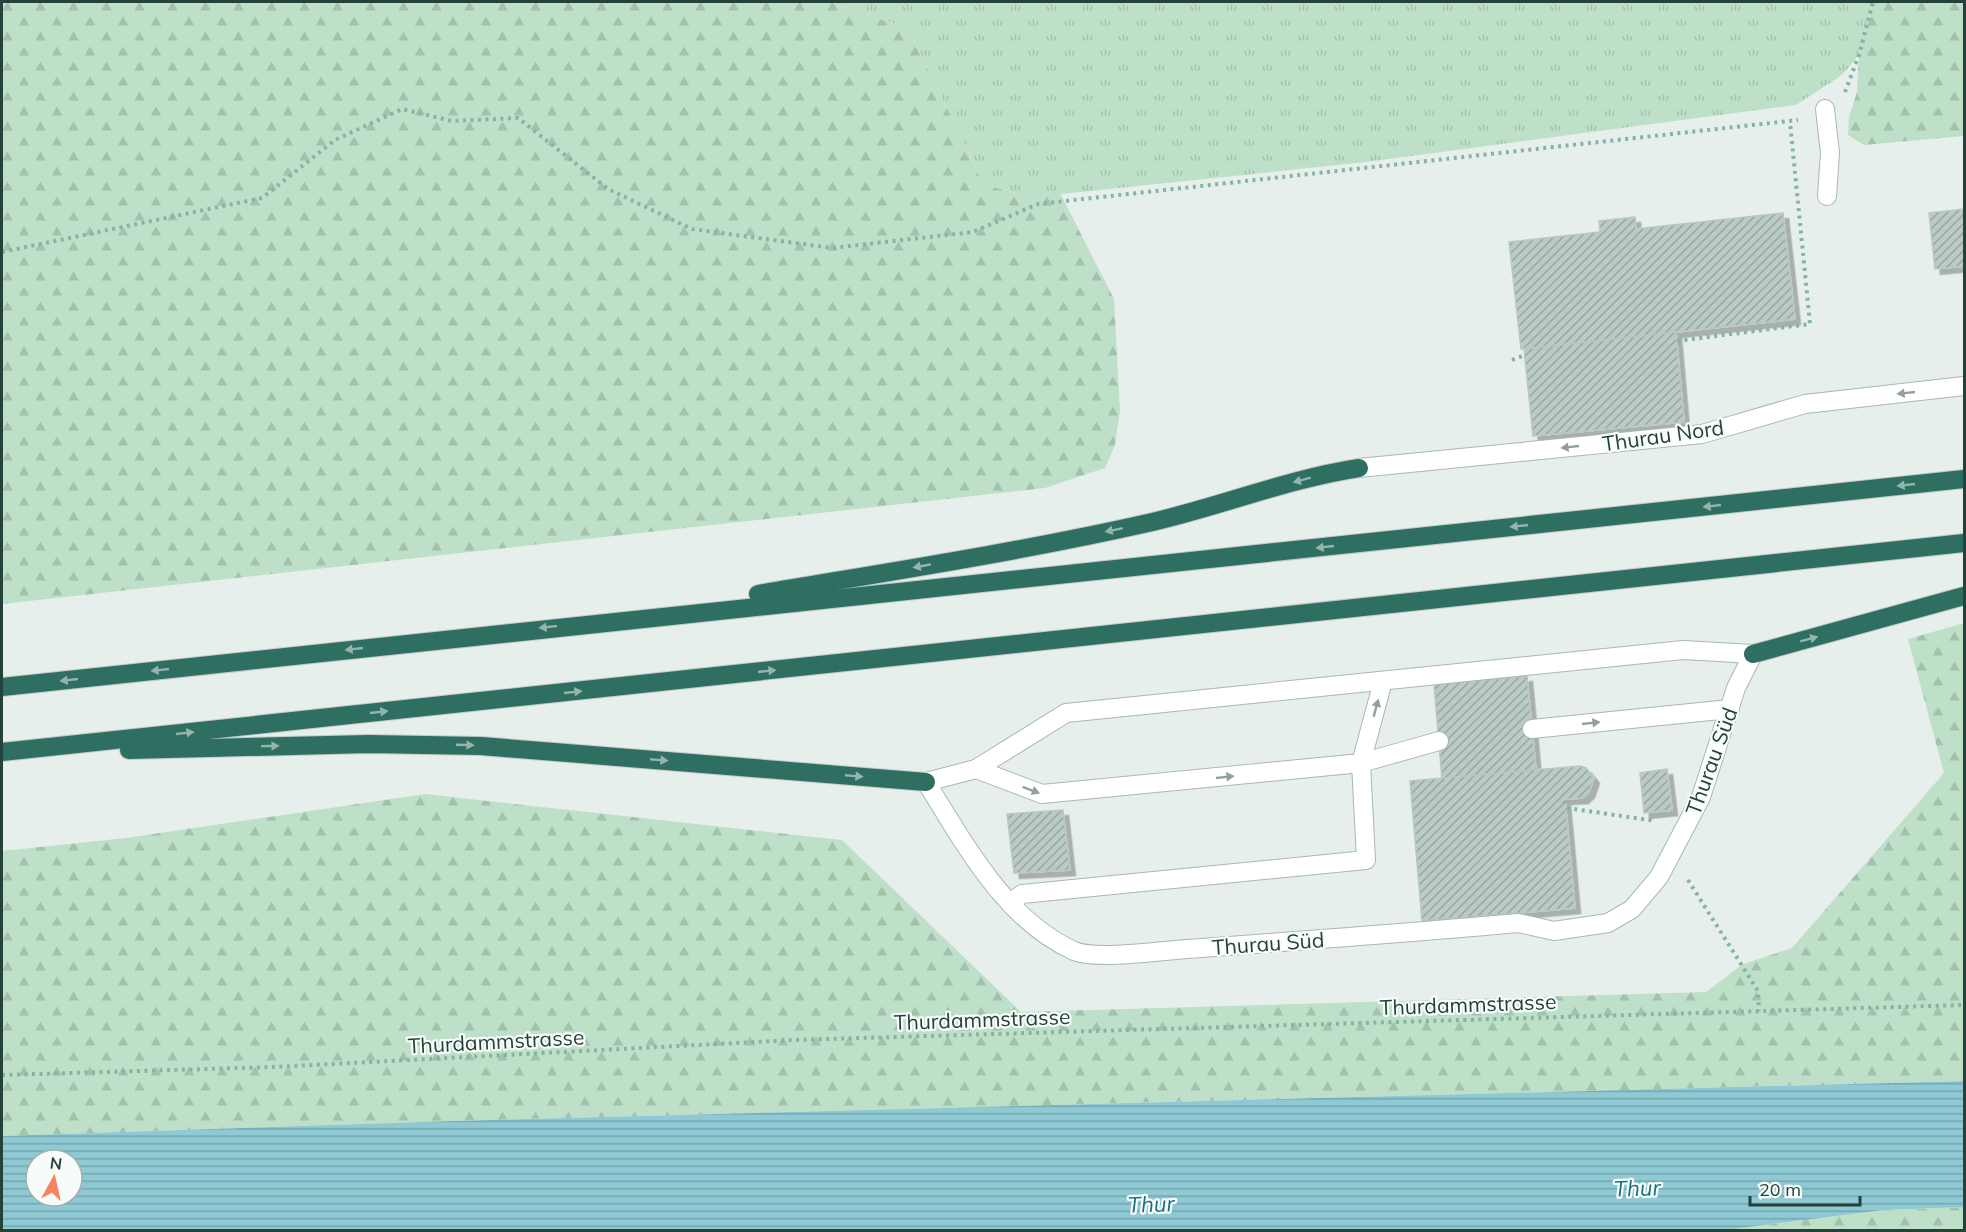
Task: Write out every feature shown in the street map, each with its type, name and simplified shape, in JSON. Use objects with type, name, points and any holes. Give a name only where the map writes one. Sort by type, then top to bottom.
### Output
[{"type":"highway","points":[[606,621],[1112,531],[1189,513],[1328,473],[1359,468]]},
{"type":"highway","points":[[2,687],[606,621],[1965,479]]},
{"type":"highway","points":[[2,752],[1965,543]]},
{"type":"highway","points":[[1753,654],[1965,596]]},
{"type":"highway","points":[[2,752],[369,744],[481,746],[926,782]]},
{"type":"lane","points":[[1825,109],[1830,153],[1827,195]]},
{"type":"lane","name":"Thurau Nord","points":[[1359,468],[1702,434],[1805,404],[1965,386]]},
{"type":"lane","points":[[926,782],[976,770],[1066,713],[1683,650],[1753,654]]},
{"type":"lane","name":"Thurau Süd","points":[[926,782],[975,860],[1010,903],[1026,920],[1076,952],[1113,954],[1518,923],[1554,931],[1608,923],[1632,909],[1659,877],[1679,844],[1701,796],[1730,709],[1753,654]]},
{"type":"lane","points":[[1010,903],[1022,894],[1366,860],[1361,764],[1383,681]]},
{"type":"lane","points":[[1533,729],[1730,709]]},
{"type":"lane","points":[[976,770],[1042,794],[1361,764],[1439,741]]},
{"type":"path","points":[[2,252],[262,198],[334,140],[402,109],[452,121],[518,118],[608,189],[692,229],[832,248],[973,232],[1038,204],[1790,122],[1809,118],[1825,109],[1845,91],[1859,55],[1874,2]]},
{"type":"path","points":[[1677,341],[1810,324],[1790,122]]},
{"type":"path","points":[[1512,360],[1525,355]]},
{"type":"path","name":"Thurdammstrasse","points":[[2,1075],[274,1067],[806,1040],[1965,1005]]},
{"type":"green space","points":[[2,2],[830,2],[909,29],[984,185],[1033,197],[1060,193],[1114,299],[1120,411],[1115,445],[1105,468],[1045,488],[2,604]]},
{"type":"green space","points":[[830,2],[1873,2],[1859,55],[1842,75],[1796,105],[1366,162],[1033,197],[984,185],[909,29]]},
{"type":"green space","points":[[1873,2],[1964,2],[1964,136],[1864,145],[1848,135],[1849,117],[1857,92],[1859,55]]},
{"type":"green space","points":[[1964,623],[1964,1081],[452,1121],[2,1136],[2,851],[126,838],[425,794],[842,840],[1021,1012],[1706,992],[1743,964],[1792,948],[1944,773],[1908,639]]},
{"type":"green space","points":[[1964,1207],[1964,1230],[1725,1230],[1884,1210]]},
{"type":"water","name":"Thur","points":[[1964,1081],[1964,1207],[1884,1210],[1725,1230],[2,1230],[2,1136],[452,1121]]},
{"type":"building","points":[[1964,209],[1964,266],[1935,269],[1929,213]]},
{"type":"building","points":[[1783,213],[1795,319],[1521,349],[1509,242],[1600,232],[1599,221],[1635,217],[1636,229]]},
{"type":"building","points":[[1676,332],[1684,422],[1533,436],[1524,349]]},
{"type":"building","points":[[1527,676],[1536,770],[1442,779],[1434,685]]},
{"type":"building","points":[[1580,766],[1586,768],[1594,778],[1589,792],[1583,798],[1565,799],[1575,908],[1422,921],[1410,781]]},
{"type":"building","points":[[1667,769],[1672,810],[1644,813],[1640,773]]},
{"type":"building","points":[[1063,810],[1070,870],[1014,873],[1007,814]]}]
